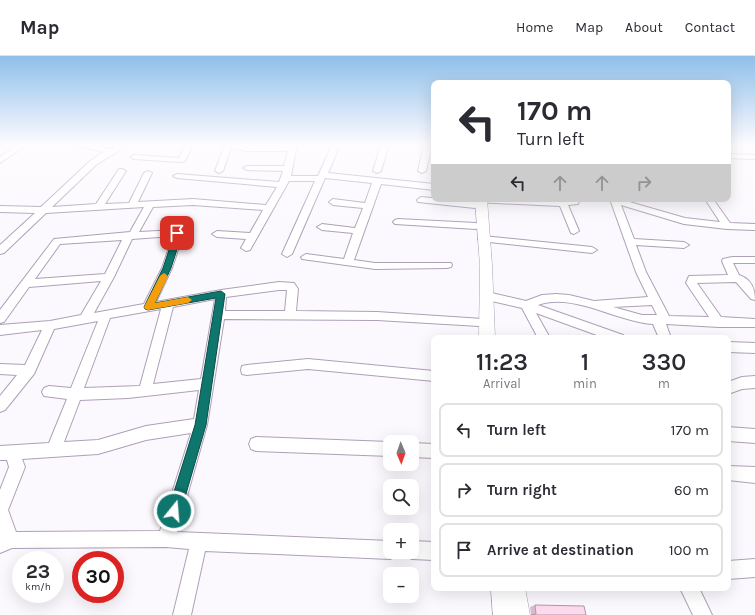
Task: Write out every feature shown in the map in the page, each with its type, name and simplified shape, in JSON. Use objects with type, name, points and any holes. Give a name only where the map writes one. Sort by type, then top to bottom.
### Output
[{"type":"main road","points":[[477,202],[476,226],[487,296],[487,335]]},
{"type":"main road","points":[[477,202],[483,239],[479,335]]},
{"type":"main road","points":[[502,591],[505,615]]},
{"type":"main road","points":[[514,591],[518,615]]},
{"type":"street","points":[[0,250],[85,171]]},
{"type":"street","points":[[99,207],[122,171]]},
{"type":"street","points":[[260,171],[285,177]]},
{"type":"street","points":[[246,248],[285,177],[286,171]]},
{"type":"street","points":[[287,254],[324,171]]},
{"type":"street","points":[[132,205],[148,173]]},
{"type":"street","points":[[177,176],[321,177],[431,187]]},
{"type":"street","points":[[348,261],[376,182]]},
{"type":"street","points":[[421,200],[431,200]]},
{"type":"street","points":[[0,209],[44,210],[193,202],[268,208]]},
{"type":"street","points":[[333,202],[368,206]]},
{"type":"street","points":[[534,202],[575,202]]},
{"type":"street","points":[[614,202],[640,272],[655,300],[664,335]]},
{"type":"street","points":[[623,202],[684,221],[728,226],[755,227]]},
{"type":"street","points":[[711,202],[728,226]]},
{"type":"street","points":[[563,203],[574,231]]},
{"type":"street","points":[[85,319],[131,235],[150,204]]},
{"type":"street","points":[[398,222],[476,226]]},
{"type":"street","points":[[322,227],[359,231]]},
{"type":"street","points":[[0,319],[57,241],[174,232],[178,234],[167,268],[148,307]]},
{"type":"street","points":[[217,234],[252,236]]},
{"type":"street","points":[[483,239],[592,250]]},
{"type":"street","points":[[630,242],[684,245]]},
{"type":"street","points":[[306,257],[348,261],[375,266],[447,264]]},
{"type":"street","points":[[735,278],[726,262],[732,260],[755,260]]},
{"type":"street","points":[[26,283],[109,277]]},
{"type":"street","points":[[719,323],[691,280],[695,278],[735,278],[742,280],[755,296]]},
{"type":"street","points":[[0,330],[50,325],[168,303],[279,286],[290,286],[293,289],[290,315]]},
{"type":"street","points":[[166,539],[200,425],[219,315],[221,294]]},
{"type":"street","points":[[487,296],[526,305],[611,335]]},
{"type":"street","points":[[526,305],[545,299],[569,300],[592,304],[631,318],[719,323],[755,323]]},
{"type":"street","points":[[592,304],[655,300]]},
{"type":"street","points":[[145,390],[168,303]]},
{"type":"street","points":[[526,305],[542,335]]},
{"type":"street","points":[[54,450],[106,315]]},
{"type":"street","points":[[219,315],[377,316],[479,322]]},
{"type":"street","points":[[0,406],[29,370],[50,325]]},
{"type":"street","points":[[731,347],[755,348]]},
{"type":"street","points":[[247,370],[308,364],[431,376]]},
{"type":"street","points":[[0,369],[29,370]]},
{"type":"street","points":[[731,387],[742,383],[755,382]]},
{"type":"street","points":[[50,392],[75,395],[206,384]]},
{"type":"street","points":[[6,453],[98,446],[146,433],[200,425]]},
{"type":"street","points":[[731,434],[755,436]]},
{"type":"street","points":[[256,444],[383,449]]},
{"type":"street","points":[[419,450],[431,451]]},
{"type":"street","points":[[6,453],[17,467],[0,510],[5,542],[166,539],[199,542],[383,550]]},
{"type":"street","points":[[731,473],[755,475]]},
{"type":"street","points":[[182,615],[199,542]]},
{"type":"street","points":[[419,550],[431,551]]},
{"type":"street","points":[[731,570],[755,568]]},
{"type":"street","points":[[691,591],[703,615]]},
{"type":"building","points":[[535,605],[584,606],[586,615],[531,615],[536,614]]},
{"type":"slow traffic","points":[[164,276],[148,307],[188,300]]},
{"type":"route","points":[[174,511],[200,425],[219,315],[221,294],[148,307],[167,268],[178,234],[177,233]]}]
